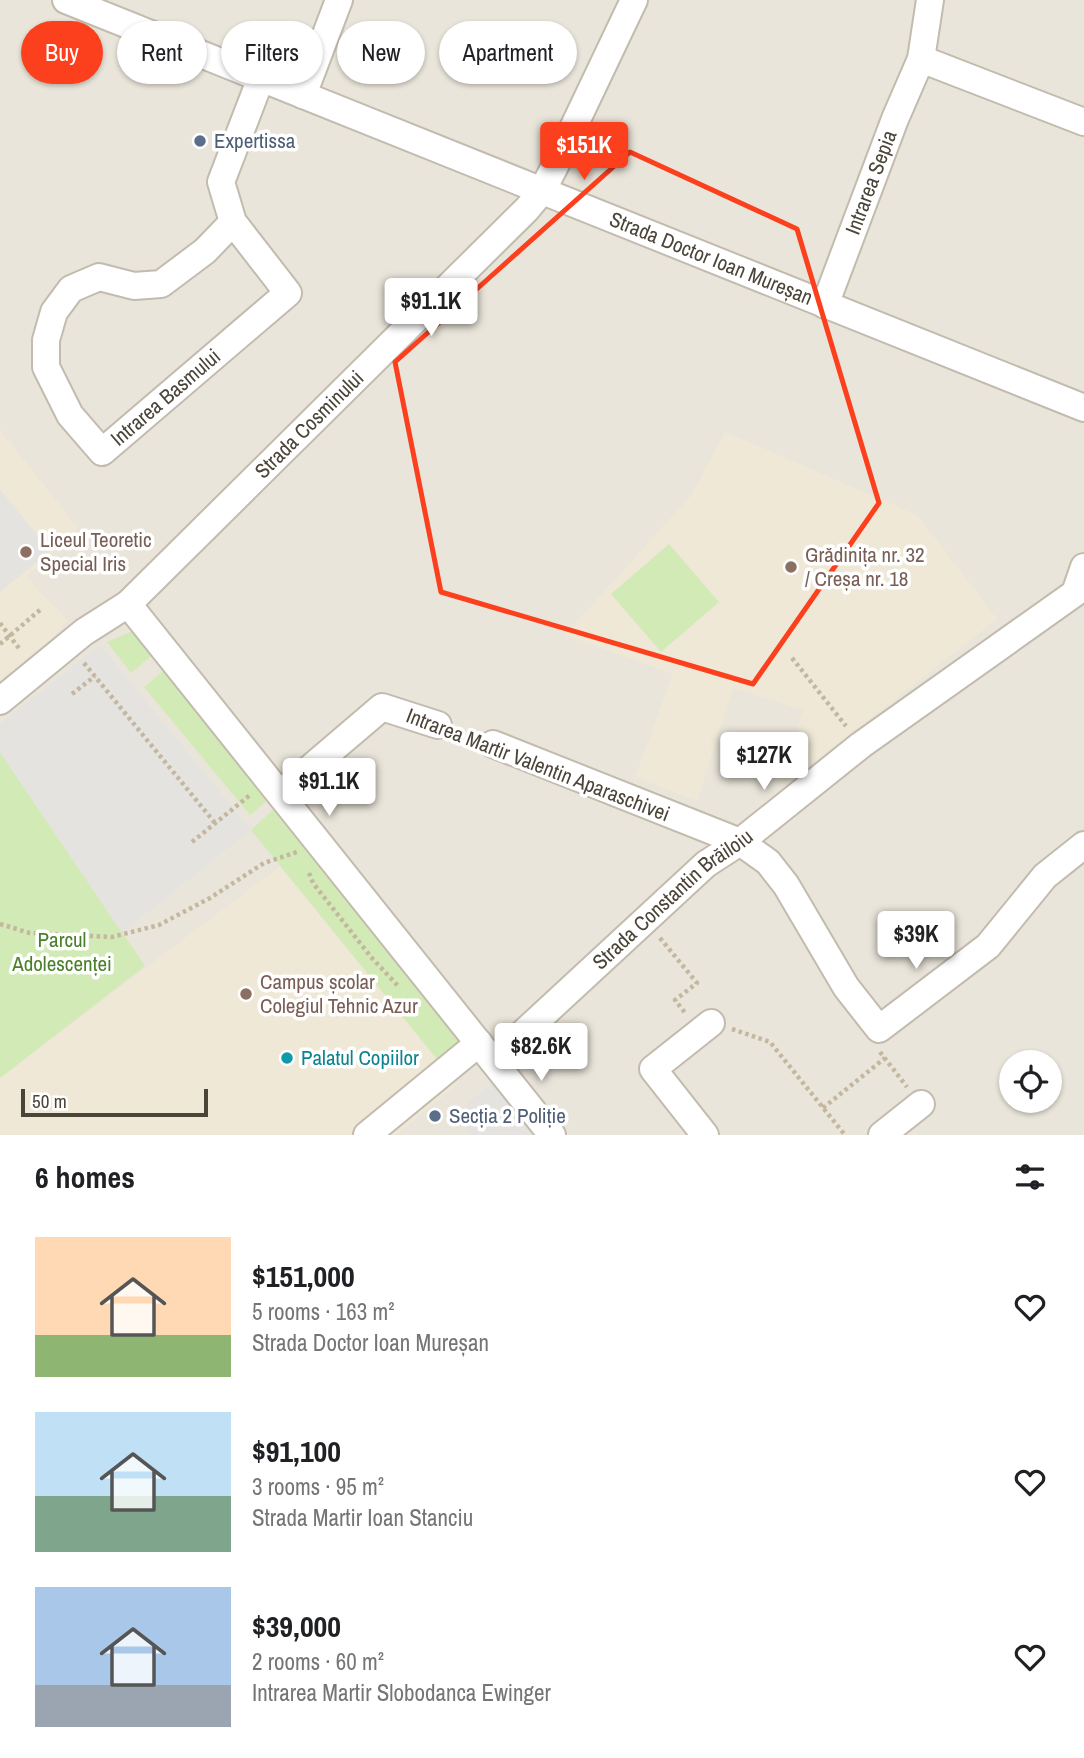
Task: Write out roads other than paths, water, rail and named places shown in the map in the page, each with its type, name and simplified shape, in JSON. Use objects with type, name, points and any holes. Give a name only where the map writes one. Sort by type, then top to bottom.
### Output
[{"type":"street","name":"Strada Doctor Ioan Mureșan","points":[[66,0],[221,62]]},
{"type":"street","points":[[303,95],[339,0]]},
{"type":"street","name":"Strada Cosminului","points":[[0,701],[85,632],[128,604],[524,213],[542,191],[634,0]]},
{"type":"street","name":"Intrarea Sepia","points":[[825,305],[895,119],[921,59],[930,0]]},
{"type":"street","points":[[921,59],[1084,122]]},
{"type":"street","name":"Intrarea Basmului","points":[[233,222],[205,251],[161,284],[134,286],[99,276],[71,289],[54,312],[46,340],[46,367],[70,415],[102,452],[288,293],[233,222],[220,182],[259,84]]},
{"type":"street","name":"Strada Doctor Ioan Mureșan","points":[[276,84],[1084,408]]},
{"type":"street","name":"Strada Constantin Brăiloiu","points":[[367,1135],[486,1052],[706,864],[740,842],[861,745],[1080,598],[1084,566]]},
{"type":"street","points":[[128,604],[267,793],[486,1052],[552,1135]]},
{"type":"street","name":"Intrarea Martir Valentin Aparaschivei","points":[[267,793],[382,707],[438,725]]},
{"type":"street","name":"Intrarea Martir Valentin Aparaschivei","points":[[493,744],[740,842],[768,862],[786,885],[845,988],[879,1029],[988,946],[1045,876],[1084,845]]},
{"type":"street","points":[[705,1135],[653,1069],[706,1027]]},
{"type":"street","points":[[882,1135],[921,1104]]},
{"type":"place","name":"Expertissa","points":[[200,141]]},
{"type":"place","name":"Liceul Teoretic Special Iris","points":[[26,552]]},
{"type":"place","name":"Grădinița nr. 32 / Creșa nr. 18","points":[[791,567]]},
{"type":"place","name":"Campus școlar Colegiul Tehnic Azur","points":[[246,994]]},
{"type":"place","name":"Palatul Copiilor","points":[[287,1058]]},
{"type":"place","name":"Secția 2 Poliție","points":[[435,1116]]},
{"type":"park label","name":"Parcul Adolescenței","points":[[62,952]]}]
